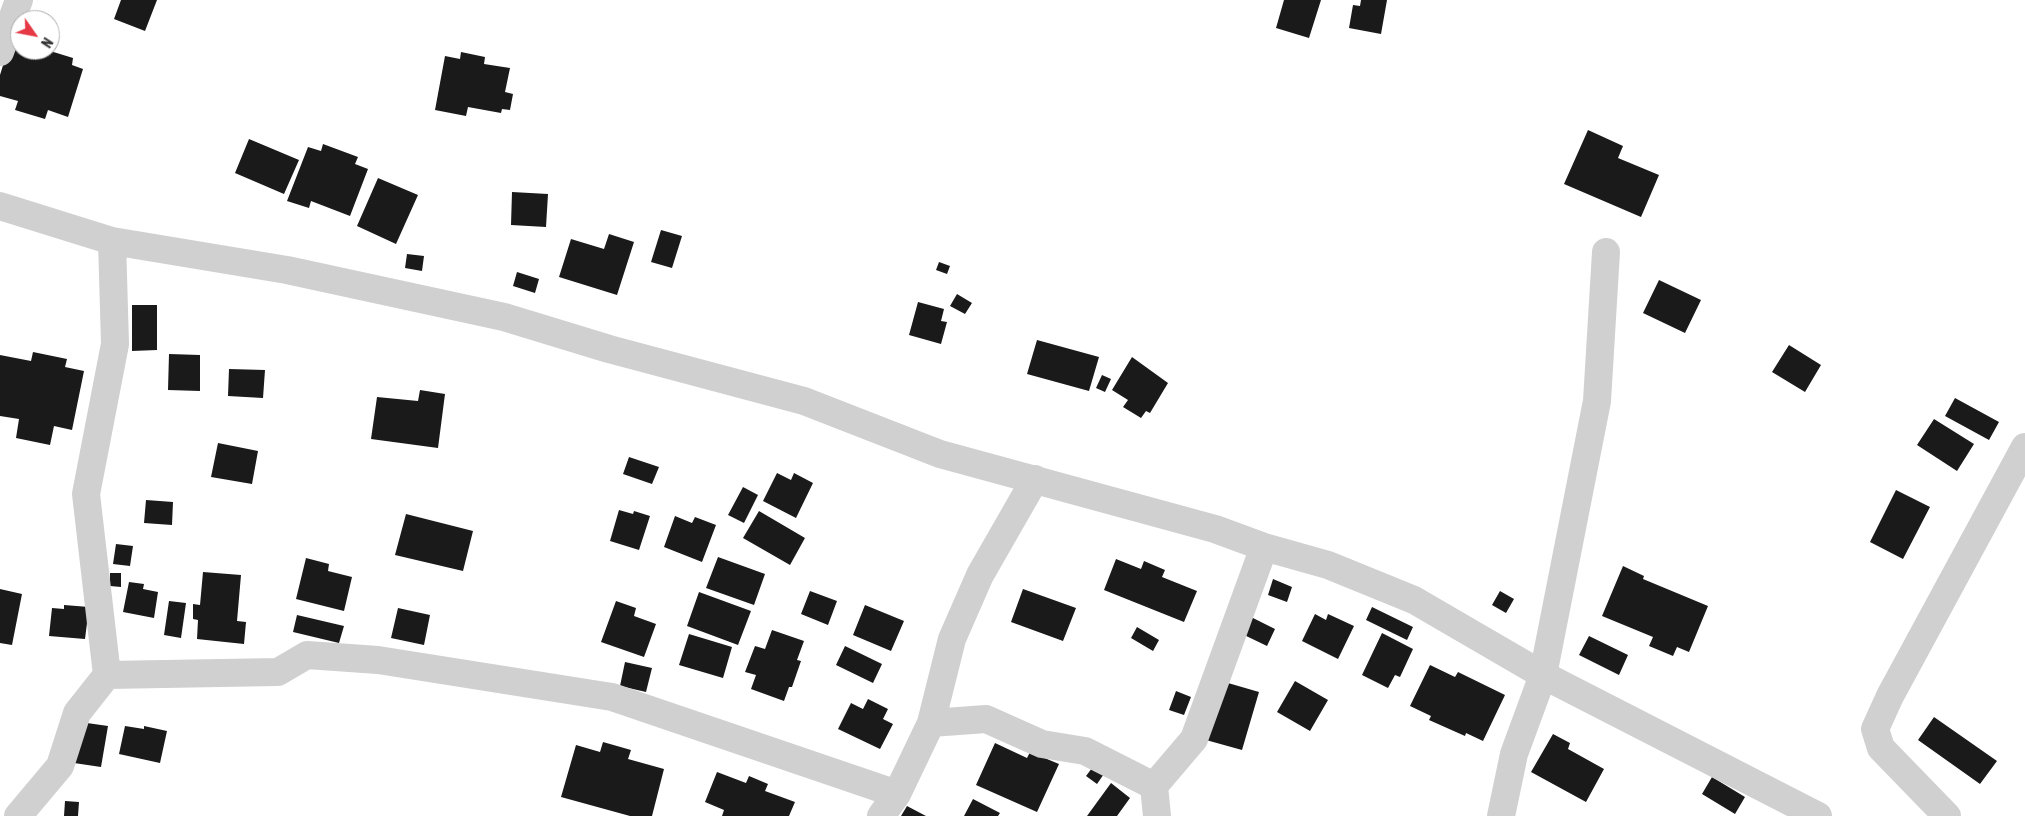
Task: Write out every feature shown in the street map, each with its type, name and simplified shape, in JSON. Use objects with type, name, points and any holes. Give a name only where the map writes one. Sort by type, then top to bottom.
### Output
[{"type":"street","points":[[0,52],[18,0]]},
{"type":"street","points":[[0,206],[112,241],[287,270],[504,317],[609,349],[804,401],[940,454],[1215,529],[1264,547],[1328,565],[1414,600],[1543,675],[1818,816]]},
{"type":"street","points":[[18,816],[60,766],[77,713],[107,675],[86,494],[115,344],[112,241]]},
{"type":"street","points":[[1501,816],[1514,754],[1543,675],[1598,401],[1606,252]]},
{"type":"street","points":[[1947,816],[1881,748],[1875,729],[1890,696],[2025,447]]},
{"type":"street","points":[[881,816],[897,794],[931,723],[952,639],[980,575],[1035,479]]},
{"type":"street","points":[[1157,816],[1154,786],[1194,739],[1264,547]]},
{"type":"street","points":[[107,675],[278,672],[307,655],[378,660],[612,697],[897,794]]},
{"type":"street","points":[[931,723],[986,719],[1042,744],[1085,750],[1154,786]]},
{"type":"building","points":[[121,0],[157,0],[145,31],[114,19]]},
{"type":"building","points":[[1284,0],[1321,0],[1309,38],[1276,28]]},
{"type":"building","points":[[1361,0],[1387,0],[1381,34],[1349,28],[1353,5],[1360,6]]},
{"type":"building","points":[[9,46],[10,60],[60,60],[60,54],[73,58],[72,65],[83,69],[68,117],[48,110],[45,119],[15,110],[18,101],[0,96],[0,75]]},
{"type":"building","points":[[461,52],[485,57],[484,64],[510,68],[505,92],[513,94],[510,110],[502,109],[501,113],[468,107],[466,116],[435,110],[445,56],[460,59]]},
{"type":"building","points":[[1588,130],[1623,146],[1618,158],[1659,175],[1641,217],[1564,184]]},
{"type":"building","points":[[249,139],[299,160],[284,194],[235,173]]},
{"type":"building","points":[[323,144],[358,157],[355,164],[368,169],[350,216],[311,201],[309,208],[287,201],[308,147],[321,151]]},
{"type":"building","points":[[378,178],[418,195],[396,244],[357,226]]},
{"type":"building","points":[[512,192],[548,194],[546,227],[511,225]]},
{"type":"building","points":[[661,230],[682,236],[672,268],[651,262]]},
{"type":"building","points":[[609,234],[634,242],[617,295],[559,277],[571,239],[604,249]]},
{"type":"building","points":[[407,254],[424,256],[422,271],[405,268]]},
{"type":"building","points":[[939,262],[950,266],[947,274],[936,270]]},
{"type":"building","points":[[517,272],[539,279],[535,293],[513,286]]},
{"type":"building","points":[[1659,280],[1701,300],[1685,333],[1643,313]]},
{"type":"building","points":[[957,294],[972,303],[965,314],[950,306]]},
{"type":"building","points":[[918,302],[944,309],[941,321],[947,322],[941,344],[909,335]]},
{"type":"building","points":[[132,305],[157,305],[157,350],[132,351]]},
{"type":"building","points":[[1037,340],[1099,357],[1089,391],[1027,374]]},
{"type":"building","points":[[1789,345],[1821,365],[1805,392],[1772,372]]},
{"type":"building","points":[[33,352],[67,359],[65,367],[84,371],[72,430],[54,426],[50,445],[16,438],[19,419],[0,416],[0,355],[31,361]]},
{"type":"building","points":[[169,354],[200,355],[200,391],[168,390]]},
{"type":"building","points":[[1132,357],[1168,383],[1150,413],[1146,411],[1141,418],[1123,407],[1128,400],[1112,390]]},
{"type":"building","points":[[229,369],[265,370],[263,398],[228,396]]},
{"type":"building","points":[[1102,375],[1111,379],[1105,392],[1096,388]]},
{"type":"building","points":[[420,390],[445,394],[438,448],[371,439],[377,397],[418,401]]},
{"type":"building","points":[[1955,398],[1999,422],[1989,440],[1945,416]]},
{"type":"building","points":[[1934,419],[1974,444],[1957,471],[1917,445]]},
{"type":"building","points":[[218,443],[258,451],[252,484],[211,477]]},
{"type":"building","points":[[629,457],[659,467],[652,484],[623,474]]},
{"type":"building","points":[[777,473],[791,480],[794,473],[813,483],[796,518],[763,501]]},
{"type":"building","points":[[743,487],[758,495],[744,523],[728,515]]},
{"type":"building","points":[[1896,490],[1930,507],[1903,559],[1870,542]]},
{"type":"building","points":[[146,500],[173,502],[172,525],[144,523]]},
{"type":"building","points":[[619,510],[633,514],[634,511],[650,516],[639,550],[610,541]]},
{"type":"building","points":[[759,511],[805,538],[790,565],[743,538]]},
{"type":"building","points":[[406,514],[473,531],[463,571],[395,555]]},
{"type":"building","points":[[675,516],[692,523],[695,517],[716,525],[702,562],[664,547]]},
{"type":"building","points":[[116,544],[133,546],[130,566],[113,564]]},
{"type":"building","points":[[718,557],[765,574],[754,605],[706,588]]},
{"type":"building","points":[[306,558],[329,564],[328,571],[352,577],[344,611],[296,599]]},
{"type":"building","points":[[1116,559],[1141,569],[1144,561],[1165,570],[1162,577],[1197,591],[1184,622],[1104,590]]},
{"type":"building","points":[[1623,566],[1644,576],[1643,579],[1708,606],[1689,652],[1677,647],[1673,656],[1649,646],[1653,637],[1602,616]]},
{"type":"building","points":[[203,572],[241,575],[237,621],[246,622],[244,644],[197,639],[198,620],[193,619],[193,604],[200,605]]},
{"type":"building","points":[[110,573],[121,573],[121,587],[110,586]]},
{"type":"building","points":[[1273,579],[1292,587],[1287,602],[1268,595]]},
{"type":"building","points":[[129,582],[144,584],[143,589],[158,592],[154,618],[123,612]]},
{"type":"building","points":[[0,589],[22,594],[12,645],[0,643]]},
{"type":"building","points":[[1023,589],[1076,608],[1063,641],[1011,622]]},
{"type":"building","points":[[810,591],[837,601],[828,625],[801,614]]},
{"type":"building","points":[[1500,591],[1514,599],[1506,613],[1492,605]]},
{"type":"building","points":[[699,592],[751,611],[738,645],[687,626]]},
{"type":"building","points":[[169,601],[186,603],[181,638],[164,635]]},
{"type":"building","points":[[616,601],[636,608],[634,616],[656,624],[644,657],[601,642]]},
{"type":"building","points":[[64,605],[89,607],[85,639],[49,636],[52,608],[64,609]]},
{"type":"building","points":[[865,605],[904,621],[891,651],[853,635]]},
{"type":"building","points":[[1372,607],[1413,627],[1407,640],[1366,620]]},
{"type":"building","points":[[398,608],[430,615],[424,645],[391,638]]},
{"type":"building","points":[[1315,614],[1326,620],[1328,614],[1354,626],[1338,659],[1302,641]]},
{"type":"building","points":[[297,615],[344,626],[339,643],[293,632]]},
{"type":"building","points":[[1249,616],[1275,629],[1267,646],[1240,633]]},
{"type":"building","points":[[1137,627],[1159,640],[1153,651],[1131,638]]},
{"type":"building","points":[[772,630],[804,641],[797,660],[801,661],[792,687],[789,687],[784,701],[751,689],[756,675],[745,672],[755,646],[765,649]]},
{"type":"building","points":[[1382,633],[1413,649],[1400,677],[1395,675],[1388,688],[1362,675]]},
{"type":"building","points":[[689,634],[732,647],[723,678],[679,665]]},
{"type":"building","points":[[1589,636],[1628,655],[1619,675],[1579,655]]},
{"type":"building","points":[[845,646],[882,664],[873,683],[836,665]]},
{"type":"building","points":[[625,662],[652,668],[646,692],[620,686]]},
{"type":"building","points":[[1430,665],[1455,677],[1458,672],[1505,695],[1483,741],[1466,733],[1465,736],[1429,720],[1431,716],[1410,706]]},
{"type":"building","points":[[1295,681],[1328,700],[1310,731],[1277,712]]},
{"type":"building","points":[[1228,683],[1259,692],[1242,750],[1206,740]]},
{"type":"building","points":[[1176,691],[1191,697],[1184,715],[1169,710]]},
{"type":"building","points":[[868,699],[888,709],[883,719],[893,724],[880,749],[838,729],[851,703],[863,709]]},
{"type":"building","points":[[1934,717],[1997,761],[1980,784],[1918,740]]},
{"type":"building","points":[[80,722],[108,726],[101,767],[74,763]]},
{"type":"building","points":[[125,726],[144,729],[144,726],[167,731],[160,763],[119,754]]},
{"type":"building","points":[[1553,734],[1570,743],[1568,749],[1604,769],[1586,802],[1531,772]]},
{"type":"building","points":[[603,742],[631,750],[628,759],[664,769],[652,816],[630,816],[561,797],[576,745],[600,752]]},
{"type":"building","points":[[995,743],[1027,758],[1030,752],[1059,764],[1037,812],[976,785]]},
{"type":"building","points":[[1095,764],[1106,771],[1097,784],[1086,776]]},
{"type":"building","points":[[717,772],[746,783],[749,776],[768,784],[765,791],[795,802],[789,816],[722,816],[724,810],[705,802]]},
{"type":"building","points":[[1712,777],[1745,797],[1735,814],[1702,794]]},
{"type":"building","points":[[1111,783],[1130,798],[1117,816],[1087,816]]},
{"type":"building","points":[[973,799],[1000,813],[998,816],[964,816]]},
{"type":"building","points":[[65,801],[79,802],[78,816],[64,816]]},
{"type":"building","points":[[907,806],[926,816],[901,816]]}]
